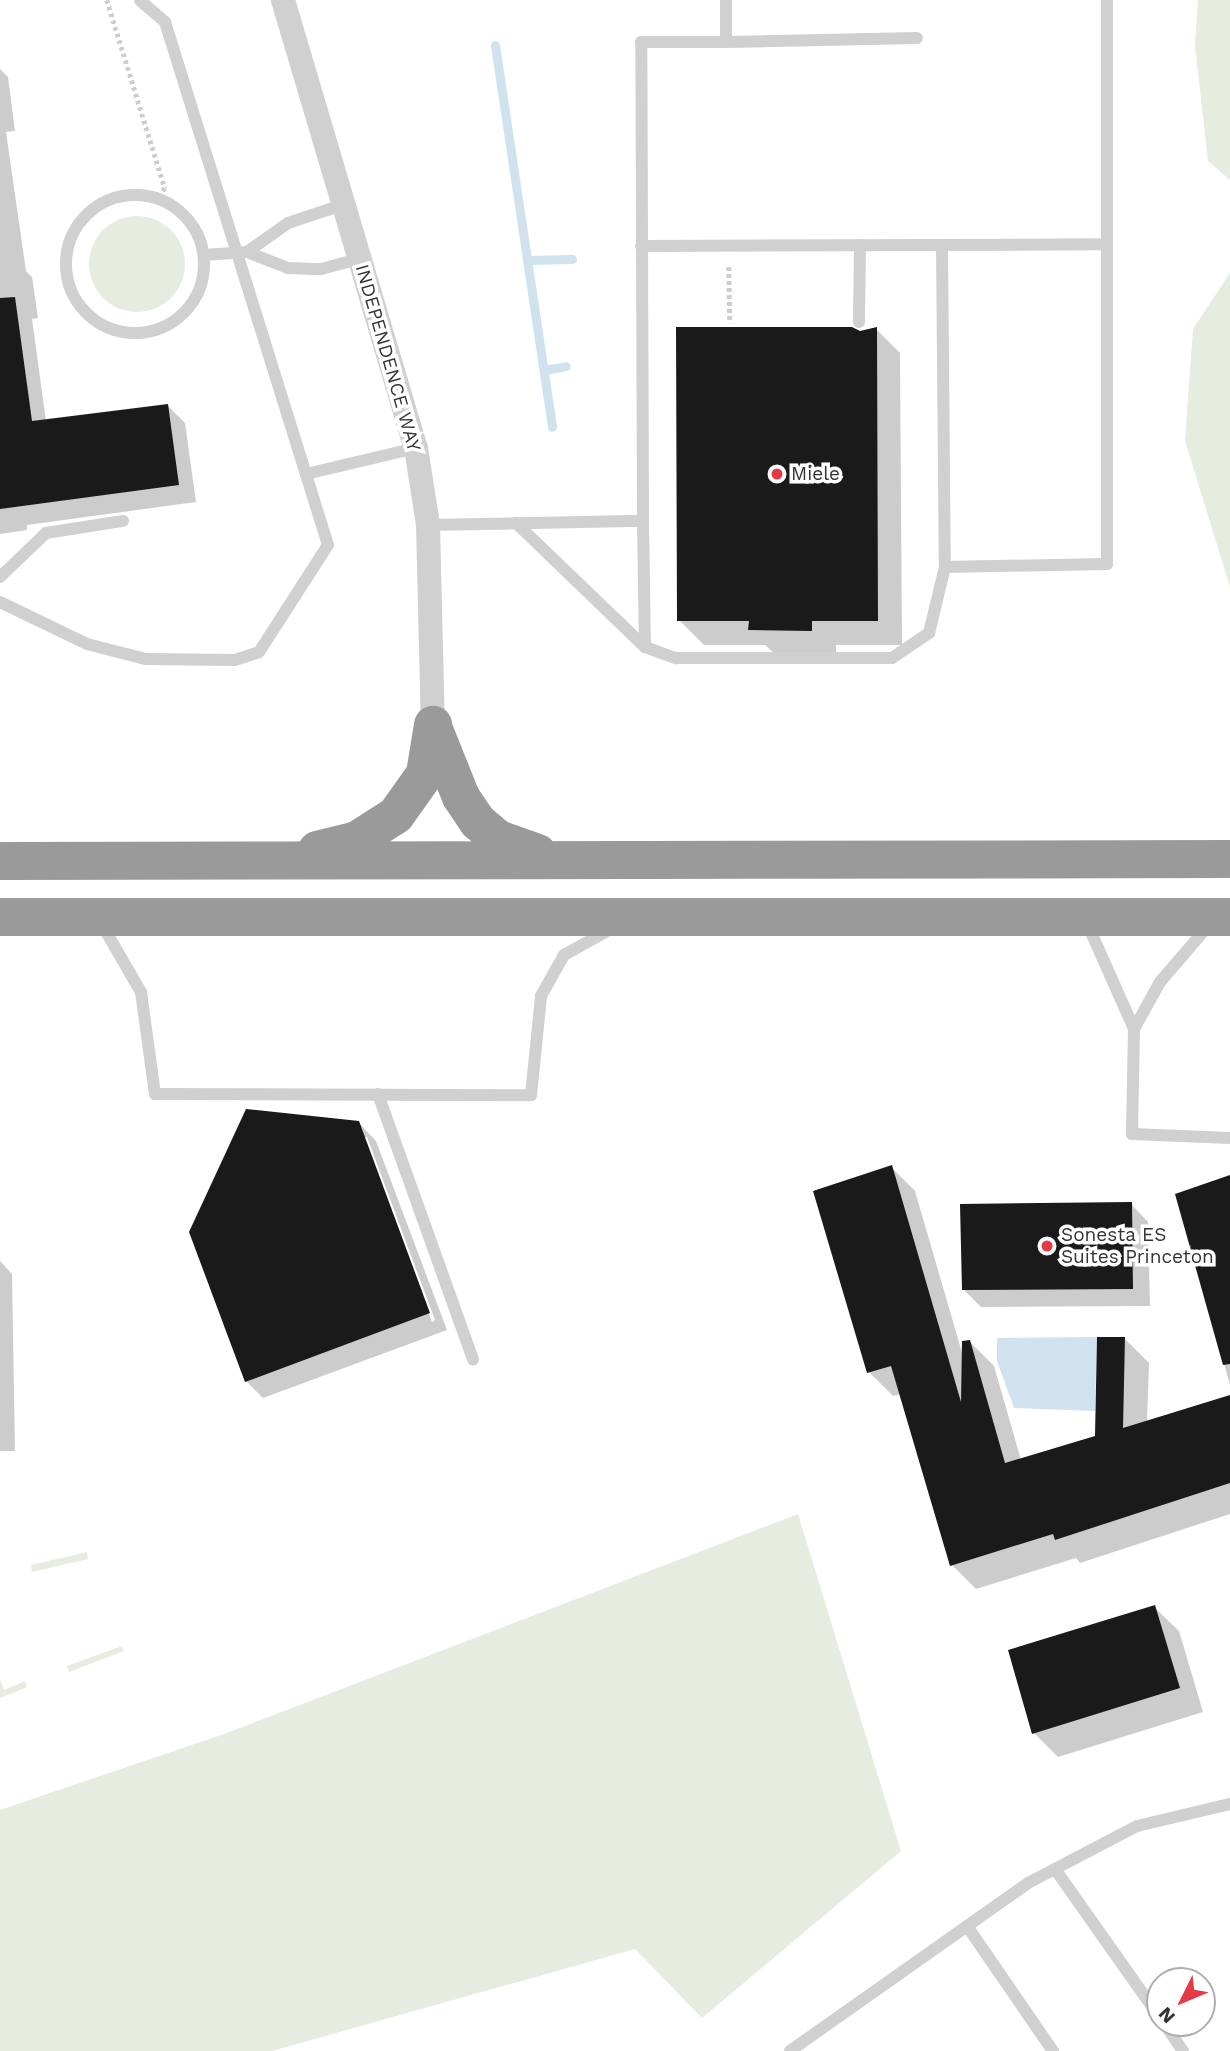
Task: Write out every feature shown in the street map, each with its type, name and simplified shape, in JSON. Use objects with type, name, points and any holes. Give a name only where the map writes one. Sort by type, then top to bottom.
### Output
[{"type":"highway","points":[[433,725],[461,797],[478,821],[498,839],[556,860]]},
{"type":"highway","points":[[283,861],[357,840],[396,815],[425,774],[433,725]]},
{"type":"highway","points":[[0,861],[1230,859]]},
{"type":"highway","points":[[0,917],[1223,918]]},
{"type":"street","name":"INDEPENDENCE WAY","points":[[283,0],[416,448],[428,525],[433,725]]},
{"type":"lane","points":[[0,602],[87,644],[146,659],[203,663],[259,652],[328,545],[242,253],[165,22],[140,0]]},
{"type":"lane","points":[[726,0],[726,42]]},
{"type":"lane","points":[[945,567],[1107,564],[1107,0]]},
{"type":"lane","points":[[645,647],[641,42],[917,38]]},
{"type":"lane","points":[[119,197],[157,198],[188,220],[204,255],[203,280],[193,303],[174,321],[152,332],[126,333],[101,325],[82,309],[69,286],[66,261],[71,236],[86,215],[119,197]]},
{"type":"lane","points":[[242,253],[288,223],[342,205]]},
{"type":"lane","points":[[641,246],[1107,244]]},
{"type":"lane","points":[[859,322],[860,245]]},
{"type":"lane","points":[[516,523],[645,647],[676,658],[892,658],[929,633],[945,567],[942,245]]},
{"type":"lane","points":[[204,255],[242,253],[288,268],[321,269],[359,259]]},
{"type":"lane","points":[[306,474],[416,448]]},
{"type":"lane","points":[[0,577],[46,533],[123,521]]},
{"type":"lane","points":[[428,525],[643,521]]},
{"type":"lane","points":[[97,917],[141,992],[155,1094],[531,1095],[541,996],[564,955],[633,917]]},
{"type":"lane","points":[[1084,917],[1134,1029],[1132,1134],[1230,1138]]},
{"type":"lane","points":[[1134,1029],[1160,982],[1223,918]]},
{"type":"lane","points":[[378,1094],[473,1359]]},
{"type":"lane","points":[[790,2051],[967,1926],[1055,1869],[1137,1826],[1230,1804]]},
{"type":"lane","points":[[1055,1869],[1146,1998]]},
{"type":"lane","points":[[967,1926],[1054,2051]]},
{"type":"path","points":[[107,0],[165,188],[157,198]]},
{"type":"path","points":[[729,267],[730,323]]},
{"type":"shaded area","points":[[1198,0],[1230,0],[1230,180],[1208,161],[1195,46]]},
{"type":"shaded area","points":[[137,216],[155,220],[171,230],[181,246],[185,264],[181,282],[171,298],[155,308],[137,312],[119,308],[103,298],[93,282],[89,264],[93,246],[103,230],[119,220]]},
{"type":"shaded area","points":[[1230,273],[1230,587],[1185,441],[1193,329]]},
{"type":"shaded area","points":[[798,1514],[901,1851],[702,2018],[635,1949],[272,2051],[0,2051],[0,1810],[224,1734]]},
{"type":"shaded area","points":[[87,1552],[88,1559],[32,1572],[31,1565]]},
{"type":"shaded area","points":[[122,1646],[124,1651],[69,1672],[67,1666]]},
{"type":"shaded area","points":[[0,1680],[4,1690],[25,1681],[27,1687],[0,1698]]},
{"type":"water","points":[[1097,1337],[1095,1411],[1014,1408],[997,1361],[997,1338]]},
{"type":"building","points":[[15,297],[32,421],[168,404],[179,485],[0,509],[0,298]]},
{"type":"building","name":"Miele","points":[[676,327],[852,327],[860,331],[877,327],[878,621],[812,621],[812,631],[748,630],[749,621],[677,621]]},
{"type":"building","points":[[246,1109],[359,1121],[430,1313],[245,1382],[189,1232]]},
{"type":"building","points":[[892,1165],[961,1402],[962,1341],[970,1340],[1005,1463],[1095,1436],[1097,1337],[1125,1337],[1123,1428],[1230,1395],[1230,1483],[1055,1540],[1053,1534],[950,1566],[891,1366],[867,1373],[813,1191]]},
{"type":"building","points":[[1230,1175],[1230,1364],[1223,1365],[1175,1194]]},
{"type":"building","name":"Sonesta ES Suites Princeton","points":[[1132,1202],[1133,1289],[962,1290],[960,1204]]},
{"type":"building","points":[[1155,1605],[1180,1688],[1032,1734],[1008,1650]]},
{"type":"waterway","points":[[495,45],[552,427]]},
{"type":"waterway","points":[[527,260],[572,259]]},
{"type":"waterway","points":[[544,370],[566,366]]},
{"type":"place","name":"Miele","points":[[777,474]]},
{"type":"place","name":"Sonesta ES Suites Princeton","points":[[1047,1246]]}]
